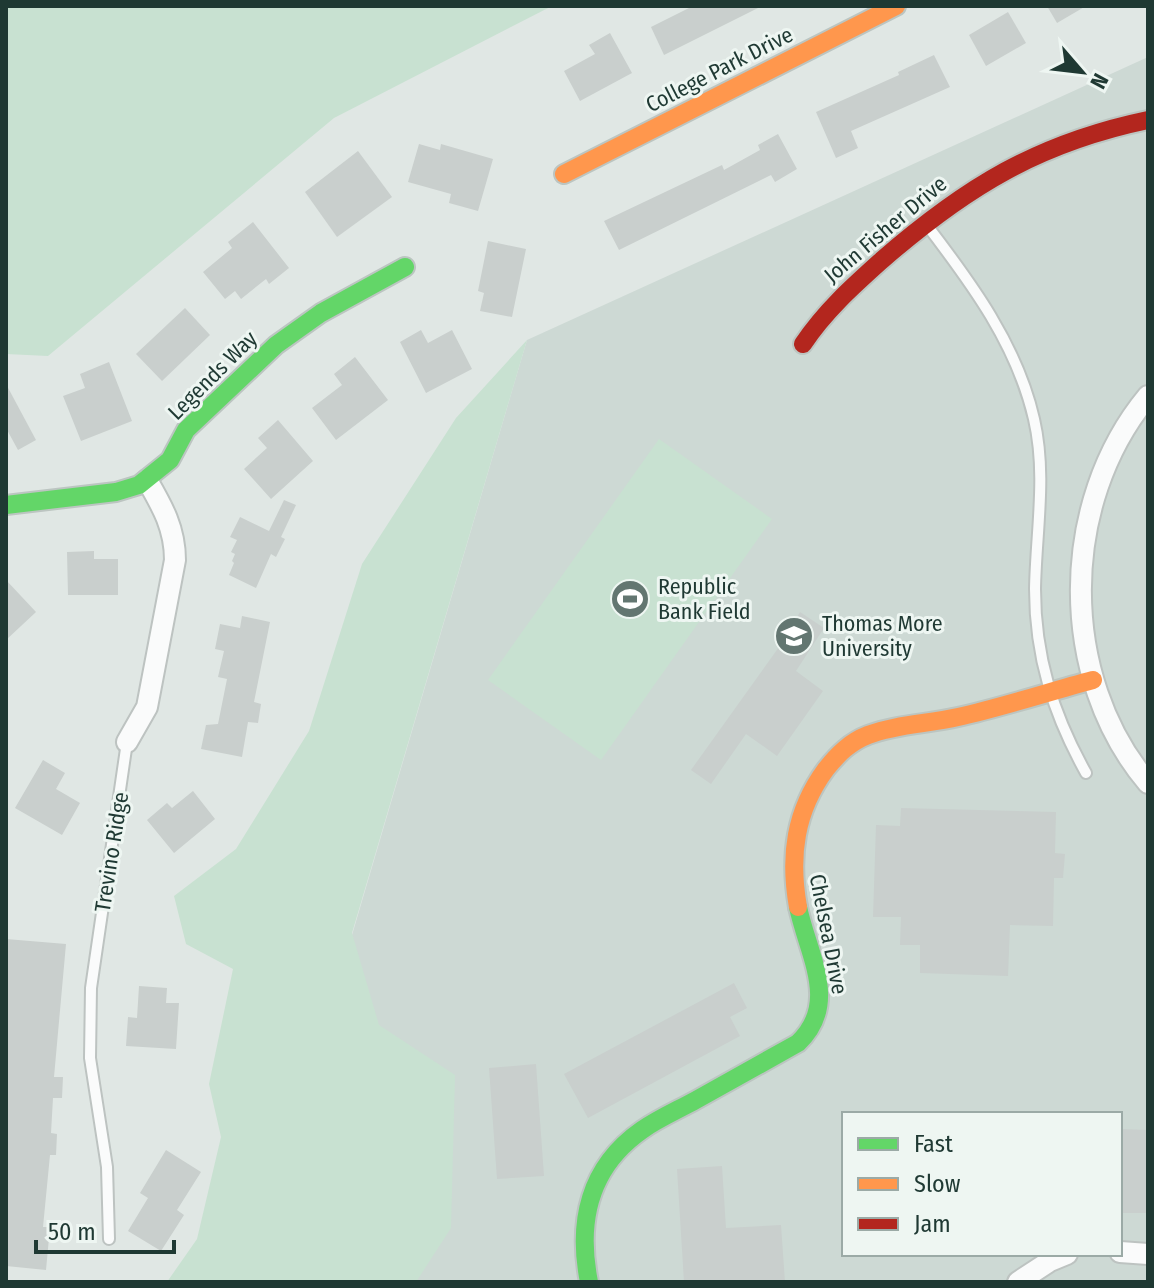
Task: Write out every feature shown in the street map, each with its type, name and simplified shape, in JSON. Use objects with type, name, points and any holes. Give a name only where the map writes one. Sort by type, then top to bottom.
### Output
[{"type":"street","name":"College Park Drive","points":[[564,174],[896,6]]},
{"type":"street","name":"John Fisher Drive","points":[[803,344],[815,324],[835,302],[964,193],[1071,141],[1148,120]]},
{"type":"street","name":"Legends Way","points":[[6,505],[116,492],[147,480],[170,460],[186,430],[276,345],[321,313],[405,267]]},
{"type":"street","points":[[1148,396],[1129,421],[1106,464],[1085,537],[1081,577],[1081,612],[1093,680],[1115,733],[1148,783]]},
{"type":"street","name":"Trevino Ridge","points":[[127,742],[147,707],[175,560],[175,542],[169,520],[147,480]]},
{"type":"street","name":"Chelsea Drive","points":[[589,1282],[583,1243],[584,1216],[590,1193],[603,1169],[642,1130],[798,1043],[812,1031],[820,1011],[820,989],[797,913],[791,855],[795,831],[810,792],[833,760],[847,746],[875,733],[959,717],[1093,680]]},
{"type":"street","points":[[1122,1252],[1148,1254]]},
{"type":"street","points":[[1018,1282],[1062,1256]]},
{"type":"lane","points":[[925,223],[989,310],[1024,382],[1041,463],[1035,591],[1038,639],[1048,692],[1086,773]]},
{"type":"lane","name":"Trevino Ridge","points":[[109,1239],[107,1167],[90,1058],[91,988],[127,742]]},
{"type":"shaded area","name":"Thomas More University","points":[[1148,57],[1148,1282],[250,1282],[527,340]]},
{"type":"green space","points":[[6,6],[552,6],[334,118],[48,356],[6,354]]},
{"type":"green space","points":[[527,340],[352,933],[379,1025],[455,1075],[451,1228],[416,1282],[167,1282],[197,1239],[221,1137],[209,1084],[233,969],[186,944],[174,896],[236,849],[309,731],[362,564],[456,418]]},
{"type":"green space","name":"Republic Bank Field","points":[[659,439],[772,519],[601,760],[488,680]]},
{"type":"building","points":[[693,6],[762,6],[664,55],[651,27]]},
{"type":"building","points":[[1047,6],[1086,6],[1057,23]]},
{"type":"building","points":[[1008,12],[1026,43],[986,66],[969,35]]},
{"type":"building","points":[[610,33],[632,73],[580,101],[564,71],[595,54],[589,45]]},
{"type":"building","points":[[934,55],[950,87],[851,131],[858,148],[836,158],[816,112],[899,75],[898,72]]},
{"type":"building","points":[[778,134],[797,169],[775,182],[771,175],[619,250],[604,221],[722,165],[724,170],[760,150],[758,145]]},
{"type":"building","points":[[419,144],[440,150],[441,144],[493,159],[478,211],[449,203],[451,194],[408,182]]},
{"type":"building","points":[[358,151],[392,197],[337,237],[305,192]]},
{"type":"building","points":[[253,222],[289,268],[269,284],[266,279],[241,299],[235,291],[225,299],[203,272],[232,248],[228,242]]},
{"type":"building","points":[[488,241],[526,249],[512,317],[480,311],[484,293],[478,291]]},
{"type":"building","points":[[185,308],[210,335],[162,381],[136,354]]},
{"type":"building","points":[[421,330],[428,343],[452,330],[472,369],[426,393],[400,342]]},
{"type":"building","points":[[355,357],[388,400],[336,440],[312,408],[342,385],[334,374]]},
{"type":"building","points":[[109,362],[132,421],[81,441],[63,396],[85,388],[80,374]]},
{"type":"building","points":[[6,384],[36,440],[18,450],[6,428]]},
{"type":"building","points":[[278,420],[313,461],[271,499],[244,469],[267,448],[258,438]]},
{"type":"building","points":[[284,500],[296,505],[281,537],[285,539],[276,557],[271,554],[256,588],[229,575],[235,554],[231,552],[237,540],[230,537],[240,517],[269,531]]},
{"type":"building","points":[[94,551],[94,559],[118,559],[118,595],[68,595],[67,552]]},
{"type":"building","points":[[6,580],[36,612],[6,640]]},
{"type":"building","points":[[800,612],[824,628],[796,671],[823,691],[777,756],[746,734],[711,784],[691,770],[784,640]]},
{"type":"building","points":[[242,616],[270,622],[254,702],[261,704],[258,723],[248,722],[242,757],[201,749],[206,725],[218,724],[227,679],[218,677],[224,651],[215,649],[220,624],[240,628]]},
{"type":"building","points":[[43,760],[65,773],[56,789],[80,803],[62,835],[15,808]]},
{"type":"building","points":[[193,791],[215,819],[174,853],[147,820],[167,803],[172,808]]},
{"type":"building","points":[[901,808],[1056,812],[1055,853],[1065,854],[1063,878],[1054,878],[1053,926],[1010,925],[1008,976],[920,973],[920,945],[900,945],[901,917],[873,917],[876,825],[900,826]]},
{"type":"building","points":[[6,939],[66,944],[54,1077],[63,1077],[62,1098],[53,1098],[51,1133],[57,1134],[56,1155],[50,1155],[43,1227],[50,1227],[46,1270],[6,1266]]},
{"type":"building","points":[[734,983],[747,1008],[730,1017],[740,1036],[588,1118],[564,1074]]},
{"type":"building","points":[[139,986],[167,988],[166,1003],[179,1003],[176,1049],[126,1046],[128,1017],[137,1018]]},
{"type":"building","points":[[536,1064],[544,1176],[497,1179],[489,1068]]},
{"type":"building","points":[[1122,1129],[1148,1130],[1148,1213],[1122,1213]]},
{"type":"building","points":[[166,1150],[201,1172],[177,1210],[184,1215],[161,1251],[128,1231],[148,1198],[140,1193]]},
{"type":"building","points":[[722,1166],[726,1228],[781,1225],[785,1282],[684,1282],[677,1169]]},
{"type":"traffic: fast","points":[[6,505],[116,492],[139,485],[170,460],[186,430],[276,345],[321,313],[405,267]]},
{"type":"traffic: fast","points":[[589,1282],[585,1238],[587,1217],[591,1197],[610,1161],[648,1126],[798,1043],[810,1028],[817,1012],[818,978],[798,907]]},
{"type":"traffic: slow","points":[[564,174],[896,6]]},
{"type":"traffic: slow","points":[[798,907],[794,870],[801,818],[826,769],[850,745],[879,731],[975,713],[1093,680]]},
{"type":"traffic: jam","points":[[803,344],[830,310],[871,270],[913,234],[974,190],[1005,171],[1072,141],[1148,120]]},
{"type":"place","name":"Republic Bank Field","points":[[630,599]]},
{"type":"place","name":"Thomas More University","points":[[794,636]]}]
